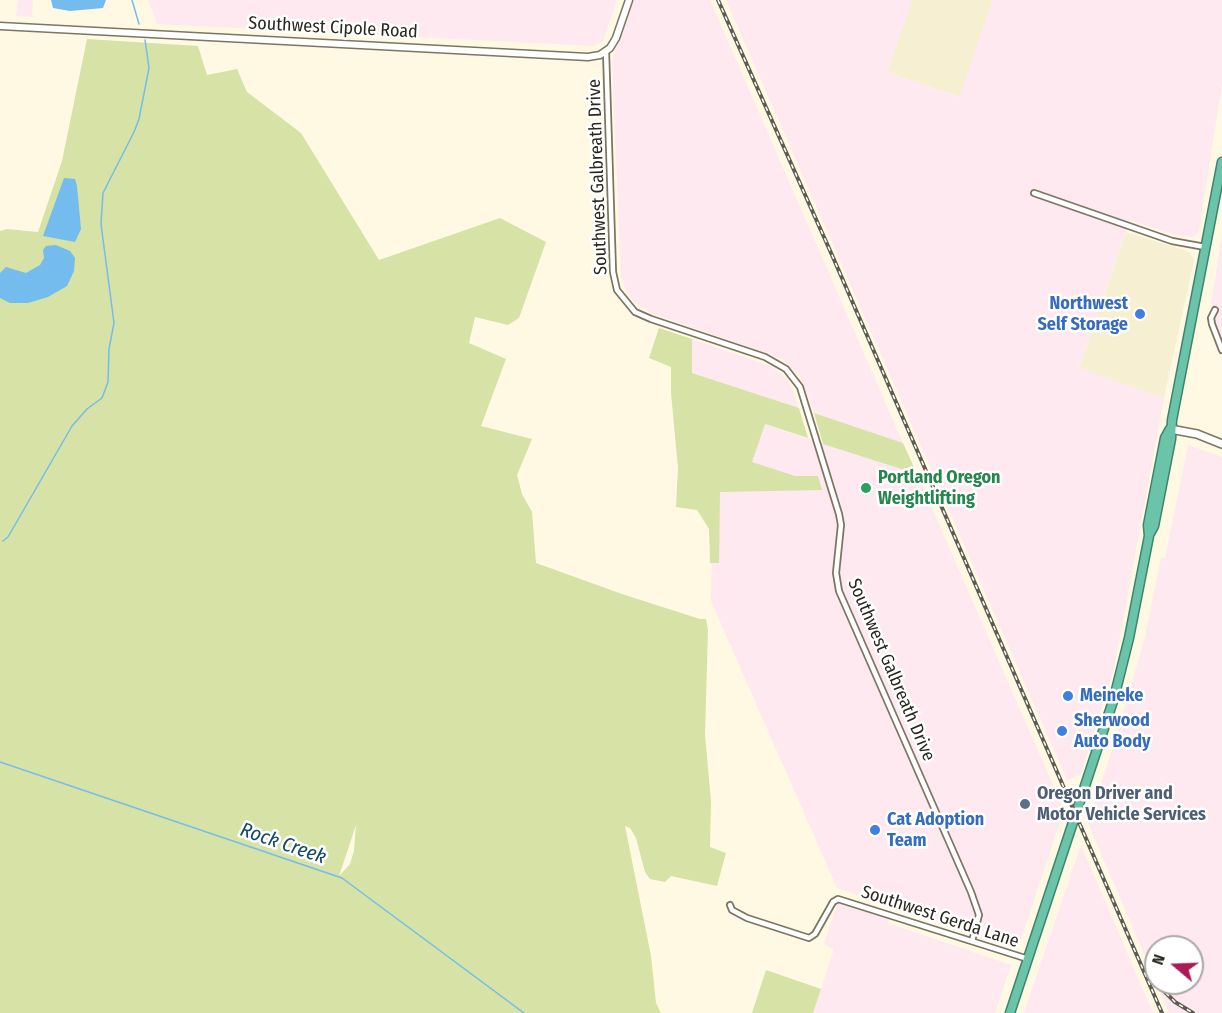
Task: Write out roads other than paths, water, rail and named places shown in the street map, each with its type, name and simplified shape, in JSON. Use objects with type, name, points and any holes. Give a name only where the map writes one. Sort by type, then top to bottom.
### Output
[{"type":"highway","points":[[1010,1013],[1114,698],[1127,647],[1149,536],[1154,526],[1171,439],[1170,429],[1222,162]]},
{"type":"main road","points":[[1170,429],[1207,437],[1222,444]]},
{"type":"street","points":[[606,51],[616,38],[629,0]]},
{"type":"street","name":"Southwest Cipole Road","points":[[0,26],[580,57],[597,56],[606,51]]},
{"type":"street","name":"Southwest Galbreath Drive","points":[[606,51],[613,272],[617,290],[635,312],[765,357],[786,369],[800,387],[839,514],[841,525],[837,573],[839,591],[971,890],[979,915],[972,942]]},
{"type":"street","points":[[1034,193],[1172,241],[1205,247]]},
{"type":"street","points":[[1215,310],[1211,318],[1212,324],[1222,350]]},
{"type":"street","name":"Southwest Gerda Lane","points":[[730,905],[732,910],[747,918],[809,938],[815,934],[833,902],[838,898],[1028,959]]},
{"type":"water","points":[[51,0],[106,0],[103,8],[70,11],[53,8]]},
{"type":"water","points":[[64,178],[75,179],[77,186],[81,229],[75,242],[43,236]]},
{"type":"water","points":[[56,245],[70,251],[75,258],[74,271],[67,286],[48,297],[28,303],[10,303],[0,298],[0,273],[6,267],[26,273],[40,265],[46,246]]},
{"type":"waterway","points":[[132,0],[139,24]]},
{"type":"waterway","points":[[3,541],[8,537],[72,426],[87,409],[102,398],[108,382],[109,349],[114,323],[101,224],[103,193],[139,119],[149,68],[145,40]]},
{"type":"waterway","name":"Rock Creek","points":[[0,762],[342,878],[524,1013]]},
{"type":"railway","points":[[718,0],[832,255],[1162,1013]]},
{"type":"railway","points":[[1168,995],[1193,1013]]},
{"type":"place","name":"Northwest Self Storage","points":[[1140,314]]},
{"type":"place","name":"Portland Oregon Weightlifting","points":[[866,488]]},
{"type":"place","name":"Meineke","points":[[1068,696]]},
{"type":"place","name":"Sherwood Auto Body","points":[[1062,731]]},
{"type":"place","name":"Oregon Driver and Motor Vehicle Services","points":[[1025,804]]},
{"type":"place","name":"Cat Adoption Team","points":[[875,830]]}]
